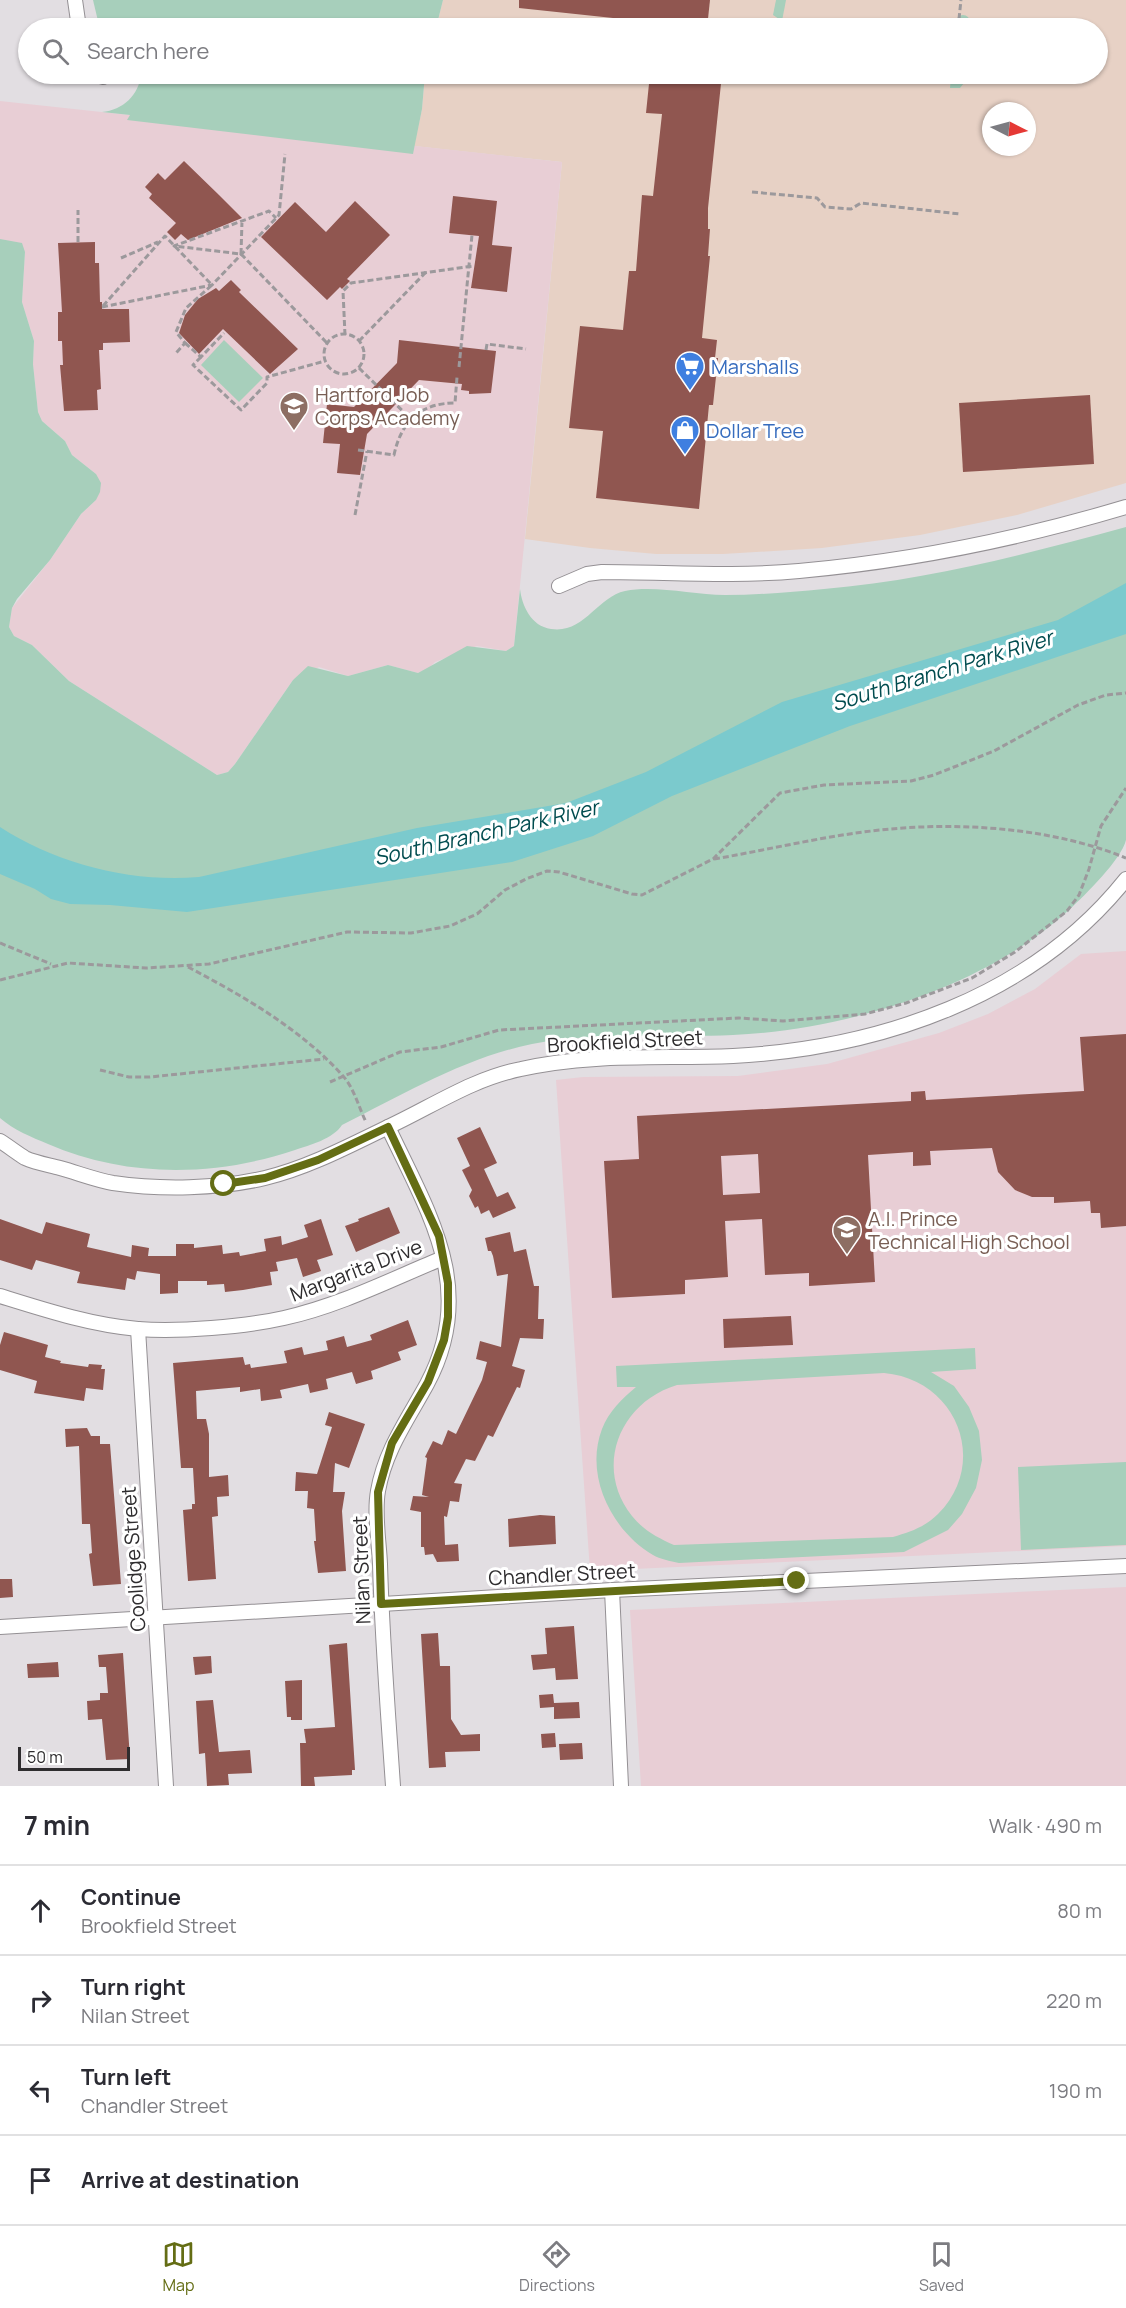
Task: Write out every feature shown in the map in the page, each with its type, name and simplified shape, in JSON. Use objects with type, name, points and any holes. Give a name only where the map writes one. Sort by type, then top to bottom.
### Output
[{"type":"street","points":[[75,0],[78,18]]},
{"type":"street","points":[[559,586],[572,578],[602,572],[763,573],[880,562],[1015,537],[1126,507]]},
{"type":"street","name":"Brookfield Street","points":[[0,1141],[26,1158],[112,1183],[184,1186],[265,1178],[318,1160],[456,1091],[487,1078],[546,1063],[605,1057],[699,1057],[777,1052],[852,1039],[920,1020],[983,995],[1036,965],[1084,926],[1126,879]]},
{"type":"street","name":"Nilan Street","points":[[388,1127],[439,1236],[448,1283],[444,1340],[428,1382],[392,1443],[378,1492],[381,1604],[393,1786]]},
{"type":"street","name":"Margarita Drive","points":[[0,1296],[58,1315],[138,1329],[232,1326],[285,1318],[337,1302],[443,1258]]},
{"type":"street","name":"Coolidge Street","points":[[138,1329],[166,1786]]},
{"type":"street","name":"Chandler Street","points":[[0,1627],[612,1590],[1126,1566]]},
{"type":"street","points":[[612,1590],[621,1786]]},
{"type":"path","points":[[959,18],[961,0]]},
{"type":"path","points":[[201,357],[177,336],[180,320],[193,299],[212,285],[279,215],[285,154]]},
{"type":"path","points":[[752,192],[816,198],[825,207],[851,209],[861,203],[960,214]]},
{"type":"path","points":[[78,210],[78,242]]},
{"type":"path","points":[[174,246],[269,211],[276,218]]},
{"type":"path","points":[[241,254],[242,221]]},
{"type":"path","points":[[459,367],[471,266],[472,235]]},
{"type":"path","points":[[165,236],[212,285],[102,307],[165,236]]},
{"type":"path","points":[[122,258],[161,241]]},
{"type":"path","points":[[174,246],[241,254],[327,343]]},
{"type":"path","points":[[345,335],[343,291],[351,282],[471,266]]},
{"type":"path","points":[[359,341],[426,272]]},
{"type":"path","points":[[224,333],[193,364],[241,410],[267,383],[267,377],[325,361]]},
{"type":"path","points":[[345,335],[359,341],[364,355],[359,368],[352,373],[338,374],[328,367],[325,361],[327,343],[332,338],[345,335]]},
{"type":"path","points":[[176,352],[185,343]]},
{"type":"path","points":[[486,350],[487,344],[526,349]]},
{"type":"path","points":[[359,368],[419,427]]},
{"type":"path","points":[[358,450],[394,455],[402,429],[410,418],[430,406],[455,403],[458,377]]},
{"type":"path","points":[[355,516],[367,451]]},
{"type":"path","points":[[0,980],[53,964],[87,962],[146,968],[186,966],[243,958],[347,932],[411,933],[450,927],[477,914],[505,890],[547,872],[559,872],[642,895],[712,859],[780,793],[824,784],[911,781],[934,775],[994,751],[1078,705],[1106,695],[1126,693]]},
{"type":"path","points":[[330,1082],[345,1078],[400,1052],[441,1047],[499,1030],[739,1018],[783,1021],[865,1014],[906,1003],[972,978],[1015,952],[1067,911],[1078,895],[1101,826],[1126,788]]},
{"type":"path","points":[[712,859],[891,829],[965,828],[1005,831],[1095,845],[1126,858]]},
{"type":"path","points":[[0,943],[53,964]]},
{"type":"path","points":[[186,966],[233,991],[288,1028],[324,1059],[345,1078],[372,1134]]},
{"type":"path","points":[[100,1070],[129,1077],[150,1077],[324,1059]]},
{"type":"shaded area","points":[[443,0],[1126,0],[1126,483],[1017,515],[920,535],[822,548],[723,554],[656,554],[525,539],[562,162],[414,146],[422,109],[424,84],[1108,84],[1108,18],[438,18]]},
{"type":"shaded area","name":"Hartford Job Corps Academy","points":[[0,101],[562,162],[514,646],[506,651],[477,646],[435,662],[428,669],[418,673],[388,665],[348,676],[319,667],[293,680],[235,764],[228,772],[217,775],[69,681],[32,645],[14,636],[9,627],[12,608],[50,560],[81,514],[96,500],[96,474],[72,455],[65,441],[42,421],[38,412],[33,364],[34,341],[22,302],[25,252],[0,239]]},
{"type":"shaded area","name":"A.I. Prince Technical High School","points":[[1126,951],[1126,1546],[590,1571],[556,1080],[583,1077],[738,1076],[827,1064],[939,1033],[988,1014],[1035,989],[1081,954]]},
{"type":"shaded area","points":[[1126,1587],[1126,1786],[641,1786],[630,1610]]},
{"type":"green space","points":[[93,0],[443,0],[438,18],[97,18]]},
{"type":"green space","points":[[776,0],[786,0],[783,18],[773,15]]},
{"type":"green space","points":[[139,84],[424,84],[422,109],[413,154],[127,120],[130,115],[102,112],[123,105]]},
{"type":"green space","points":[[950,84],[963,84],[960,88],[950,88]]},
{"type":"green space","points":[[0,239],[22,243],[25,252],[22,302],[34,341],[33,364],[38,412],[42,421],[65,441],[72,455],[96,474],[101,483],[96,500],[81,514],[50,560],[17,599],[12,608],[9,627],[14,636],[32,645],[69,681],[217,775],[228,772],[235,764],[293,680],[308,666],[348,676],[388,665],[418,673],[467,646],[506,651],[514,646],[520,589],[525,608],[533,620],[544,627],[563,629],[582,621],[606,600],[625,591],[649,589],[737,595],[862,585],[977,565],[1126,527],[1126,840],[1123,848],[1102,877],[1070,909],[1036,937],[998,961],[957,982],[868,1014],[777,1031],[733,1035],[582,1038],[532,1044],[482,1058],[435,1078],[342,1125],[333,1134],[314,1144],[265,1159],[234,1165],[171,1170],[108,1163],[78,1155],[17,1130],[0,1118]]},
{"type":"green space","points":[[224,340],[263,378],[239,402],[201,365]]},
{"type":"green space","points":[[975,1348],[976,1369],[931,1372],[954,1386],[969,1407],[979,1431],[982,1460],[976,1488],[962,1514],[948,1530],[904,1552],[679,1563],[662,1559],[638,1545],[625,1532],[605,1501],[599,1483],[597,1447],[602,1429],[612,1411],[636,1387],[617,1387],[616,1366]],"holes":[[[884,1373],[909,1379],[930,1390],[946,1407],[958,1426],[963,1448],[962,1471],[954,1493],[933,1519],[911,1531],[893,1537],[674,1545],[641,1525],[632,1516],[620,1497],[615,1477],[614,1458],[618,1438],[627,1421],[640,1406],[657,1394],[677,1385]]]},
{"type":"green space","points":[[1126,1462],[1126,1545],[1021,1550],[1018,1467]]},
{"type":"water","name":"South Branch Park River","points":[[1126,583],[1126,634],[850,726],[672,796],[593,836],[512,862],[187,912],[70,904],[51,899],[35,889],[0,874],[0,827],[46,851],[96,868],[148,877],[199,877],[417,828],[566,803],[646,772],[782,702],[1058,620]]},
{"type":"building","points":[[519,0],[710,0],[708,18],[613,18],[519,8]]},
{"type":"building","points":[[649,84],[721,84],[708,208],[708,229],[710,229],[708,256],[710,256],[702,338],[717,340],[715,358],[718,358],[713,405],[709,405],[699,509],[596,498],[603,431],[569,428],[580,326],[623,330],[629,271],[636,271],[642,195],[653,196],[662,114],[646,113]]},
{"type":"building","points":[[184,161],[242,218],[188,240],[181,234],[175,240],[167,232],[176,223],[149,198],[152,194],[145,187],[158,173],[165,180]]},
{"type":"building","points":[[453,196],[497,201],[492,245],[512,247],[507,292],[471,288],[479,236],[449,233]]},
{"type":"building","points":[[355,201],[390,235],[347,279],[350,281],[327,300],[261,237],[295,202],[326,232]]},
{"type":"building","points":[[95,242],[95,263],[99,263],[102,309],[129,309],[130,342],[103,343],[103,350],[99,350],[101,389],[97,390],[98,410],[64,411],[60,365],[63,365],[62,341],[58,341],[58,312],[62,312],[58,243]]},
{"type":"building","points":[[231,280],[241,290],[239,292],[298,349],[270,374],[223,329],[199,354],[179,333],[185,315],[198,299],[216,288],[219,291]]},
{"type":"building","points":[[399,340],[496,351],[491,393],[469,394],[469,391],[461,390],[462,384],[419,380],[367,434],[360,475],[337,473],[340,444],[323,443],[327,404],[354,407],[397,363]]},
{"type":"building","points":[[1090,395],[1094,464],[963,472],[959,403]]},
{"type":"building","points":[[1126,1034],[1126,1226],[1101,1228],[1100,1213],[1091,1213],[1090,1201],[1054,1203],[1054,1197],[1032,1197],[1015,1190],[998,1172],[992,1148],[930,1151],[931,1165],[913,1166],[913,1152],[868,1155],[875,1282],[809,1286],[809,1273],[765,1275],[762,1219],[725,1221],[728,1277],[685,1280],[685,1294],[612,1298],[604,1161],[639,1159],[637,1116],[911,1101],[911,1092],[925,1091],[926,1100],[1084,1091],[1080,1037]],"holes":[[[758,1154],[760,1193],[723,1195],[721,1156]]]},
{"type":"building","points":[[480,1127],[497,1163],[484,1169],[497,1197],[508,1192],[516,1208],[493,1218],[489,1210],[481,1214],[478,1206],[475,1208],[469,1196],[472,1190],[462,1170],[470,1166],[457,1138]]},
{"type":"building","points":[[389,1207],[400,1233],[356,1252],[345,1226]]},
{"type":"building","points":[[0,1219],[42,1234],[46,1222],[90,1234],[87,1247],[131,1257],[132,1245],[149,1248],[148,1256],[176,1256],[176,1244],[194,1244],[194,1248],[222,1245],[223,1254],[239,1252],[240,1256],[266,1251],[264,1239],[281,1236],[282,1245],[308,1237],[304,1225],[321,1219],[333,1255],[317,1260],[321,1271],[303,1277],[297,1258],[276,1262],[278,1271],[270,1272],[272,1285],[225,1292],[224,1284],[207,1285],[207,1281],[178,1281],[178,1293],[160,1294],[160,1274],[137,1271],[135,1280],[127,1278],[125,1290],[77,1283],[80,1272],[36,1260],[32,1270],[0,1260]]},
{"type":"building","points":[[510,1232],[514,1252],[526,1249],[534,1286],[539,1286],[538,1319],[544,1319],[543,1339],[520,1338],[512,1366],[525,1370],[520,1388],[517,1387],[493,1437],[488,1435],[475,1461],[466,1459],[454,1483],[462,1484],[459,1502],[450,1501],[447,1517],[444,1516],[445,1545],[458,1544],[459,1561],[437,1562],[433,1554],[425,1555],[424,1547],[421,1547],[421,1512],[410,1510],[413,1496],[429,1497],[422,1495],[427,1458],[425,1457],[433,1441],[442,1445],[448,1430],[456,1434],[482,1380],[487,1362],[476,1359],[480,1341],[501,1347],[508,1274],[497,1276],[493,1256],[491,1251],[488,1251],[485,1238]]},
{"type":"building","points":[[791,1316],[793,1345],[724,1348],[723,1319]]},
{"type":"building","points":[[408,1320],[417,1345],[398,1352],[401,1360],[371,1371],[373,1379],[356,1384],[352,1372],[326,1379],[328,1389],[310,1393],[308,1384],[280,1390],[282,1398],[261,1401],[260,1389],[240,1392],[240,1387],[196,1391],[197,1419],[206,1419],[209,1434],[209,1477],[228,1475],[229,1496],[217,1497],[218,1516],[212,1517],[216,1579],[188,1581],[183,1510],[192,1509],[192,1504],[195,1504],[193,1468],[181,1468],[173,1363],[243,1357],[245,1365],[250,1364],[251,1368],[287,1363],[284,1351],[302,1347],[304,1355],[328,1350],[326,1341],[344,1336],[347,1347],[372,1340],[370,1335]]},
{"type":"building","points":[[4,1332],[48,1345],[45,1357],[61,1361],[60,1363],[88,1367],[89,1364],[102,1365],[101,1369],[105,1369],[103,1390],[86,1388],[84,1401],[34,1393],[37,1381],[0,1370],[0,1345]]},
{"type":"building","points":[[329,1412],[365,1424],[349,1468],[335,1463],[333,1492],[345,1492],[342,1511],[346,1571],[318,1573],[314,1541],[316,1541],[314,1509],[307,1508],[308,1491],[295,1491],[296,1472],[317,1474],[332,1427],[325,1425]]},
{"type":"building","points":[[87,1428],[91,1436],[100,1436],[100,1444],[110,1444],[121,1584],[93,1586],[89,1554],[92,1553],[90,1524],[82,1524],[79,1446],[66,1447],[65,1429]]},
{"type":"building","points":[[540,1515],[555,1516],[556,1544],[509,1547],[508,1519]]},
{"type":"building","points":[[0,1579],[12,1579],[13,1597],[0,1598]]},
{"type":"building","points":[[574,1626],[578,1679],[556,1680],[555,1668],[533,1670],[531,1655],[547,1654],[545,1628]]},
{"type":"building","points":[[438,1633],[440,1666],[450,1666],[451,1719],[461,1735],[480,1734],[480,1751],[445,1752],[446,1767],[429,1768],[421,1634]]},
{"type":"building","points":[[347,1643],[355,1770],[352,1770],[352,1775],[314,1777],[315,1786],[301,1786],[300,1743],[306,1743],[304,1729],[335,1727],[329,1645]]},
{"type":"building","points":[[123,1653],[130,1759],[106,1760],[102,1719],[88,1720],[87,1701],[100,1700],[100,1693],[108,1693],[106,1667],[99,1667],[98,1655]]},
{"type":"building","points":[[211,1656],[212,1673],[195,1675],[193,1657]]},
{"type":"building","points":[[58,1662],[59,1677],[28,1678],[27,1664]]},
{"type":"building","points":[[302,1680],[302,1720],[291,1720],[291,1717],[287,1717],[285,1681]]},
{"type":"building","points":[[553,1694],[554,1703],[579,1702],[580,1718],[554,1719],[554,1707],[540,1708],[539,1695]]},
{"type":"building","points":[[213,1700],[219,1752],[250,1750],[252,1773],[228,1774],[229,1785],[207,1786],[205,1753],[199,1754],[196,1701]]},
{"type":"building","points":[[555,1733],[556,1747],[542,1748],[541,1734]]},
{"type":"building","points":[[582,1743],[583,1759],[560,1760],[559,1744]]},
{"type":"place","name":"Marshalls","points":[[690,392]]},
{"type":"place","name":"Hartford Job Corps Academy","points":[[294,432]]},
{"type":"place","name":"Dollar Tree","points":[[685,456]]},
{"type":"place","name":"A.I. Prince Technical High School","points":[[847,1256]]},
{"type":"route","points":[[224,1184],[265,1178],[318,1160],[388,1127],[439,1236],[448,1283],[448,1317],[444,1340],[428,1382],[392,1443],[378,1492],[381,1604],[797,1581]]}]
